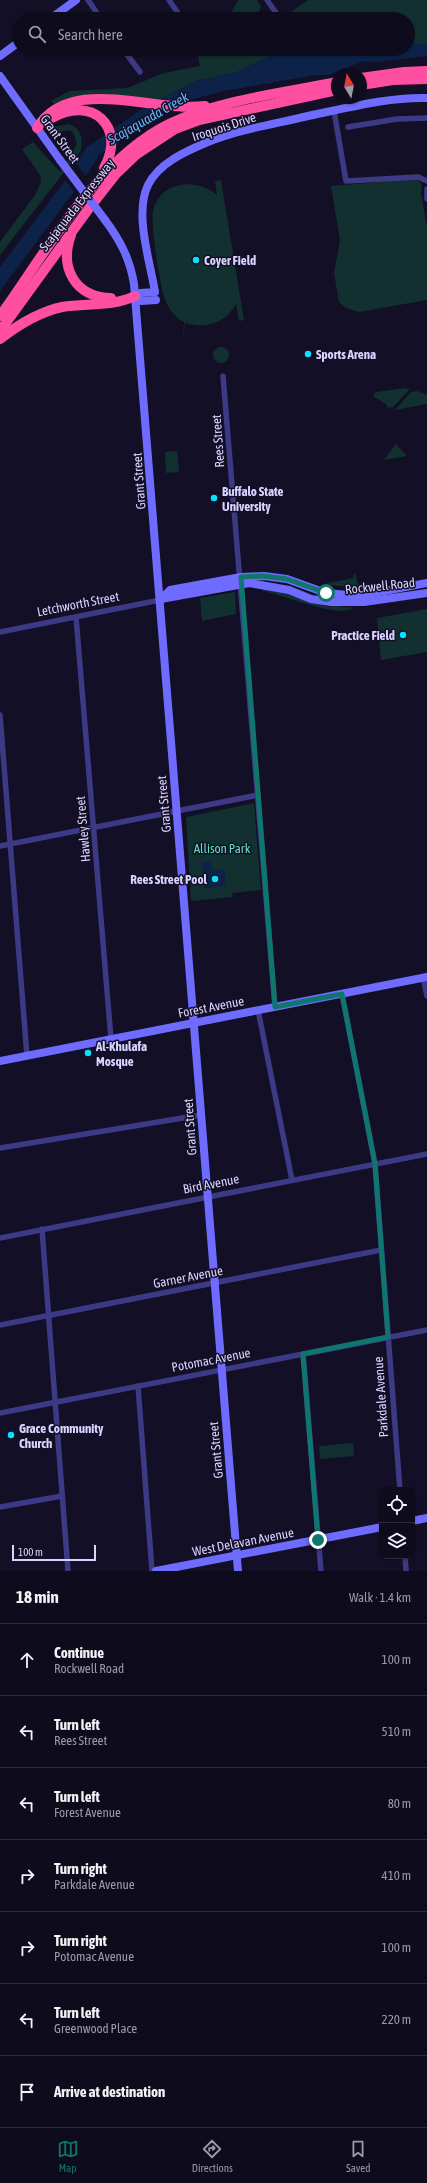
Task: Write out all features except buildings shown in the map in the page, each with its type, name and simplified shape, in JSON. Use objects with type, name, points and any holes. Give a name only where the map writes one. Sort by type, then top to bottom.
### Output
[{"type":"highway","points":[[367,77],[404,72],[427,71]]},
{"type":"highway","points":[[367,84],[393,80],[427,79]]},
{"type":"highway","name":"Scajaquada Expressway","points":[[0,316],[96,184],[125,153],[169,124],[225,105],[331,83]]},
{"type":"highway","name":"Scajaquada Expressway","points":[[0,331],[75,226],[116,174],[137,154],[175,129],[198,120],[226,112],[331,91]]},
{"type":"highway","points":[[37,128],[44,117],[55,108],[76,100],[94,99],[182,108],[225,105]]},
{"type":"highway","points":[[37,128],[62,112],[77,109],[94,113],[103,120],[109,128],[112,139],[111,153],[96,184]]},
{"type":"highway","points":[[75,226],[66,253],[69,269],[74,281],[94,296],[115,298],[134,296]]},
{"type":"highway","points":[[0,339],[31,318],[51,310],[120,302],[134,296]]},
{"type":"street","points":[[60,12],[76,0]]},
{"type":"street","points":[[88,0],[96,12]]},
{"type":"street","points":[[169,0],[177,12]]},
{"type":"street","points":[[267,0],[276,12]]},
{"type":"street","points":[[0,56],[12,47]]},
{"type":"street","points":[[128,56],[140,72]]},
{"type":"street","name":"Grant Street","points":[[0,76],[117,236],[128,257],[132,270],[238,1571]]},
{"type":"street","name":"Iroquois Drive","points":[[134,296],[140,293],[156,296],[142,207],[148,184],[156,172],[174,158],[208,142],[261,126],[374,102],[427,98]]},
{"type":"street","points":[[334,111],[346,181],[418,177],[427,181]]},
{"type":"street","points":[[348,126],[397,119],[427,118]]},
{"type":"street","points":[[427,189],[427,199]]},
{"type":"street","name":"Rees Street","points":[[223,376],[275,1007]]},
{"type":"street","name":"Rockwell Road","points":[[241,581],[264,576],[287,579],[326,593],[348,595],[363,595],[427,583]]},
{"type":"street","name":"Letchworth Street","points":[[0,632],[160,600],[241,581]]},
{"type":"street","name":"Rockwell Road","points":[[241,581],[264,584],[289,590],[311,599],[331,602],[368,602],[427,593]]},
{"type":"street","name":"Hawley Street","points":[[76,617],[111,1039]]},
{"type":"street","points":[[0,715],[27,1056]]},
{"type":"street","points":[[0,846],[258,795]]},
{"type":"street","points":[[425,977],[427,996]]},
{"type":"street","name":"Forest Avenue","points":[[0,1061],[425,977]]},
{"type":"street","name":"Parkdale Avenue","points":[[342,994],[375,1164],[400,1487]]},
{"type":"street","points":[[258,1010],[292,1180]]},
{"type":"street","points":[[0,1148],[200,1116]]},
{"type":"street","name":"Bird Avenue","points":[[0,1238],[207,1196],[427,1154]]},
{"type":"street","points":[[42,1230],[68,1571]]},
{"type":"street","name":"Garner Avenue","points":[[0,1325],[381,1250]]},
{"type":"street","name":"Potomac Avenue","points":[[0,1413],[427,1330]]},
{"type":"street","points":[[303,1354],[321,1571]]},
{"type":"street","points":[[138,1386],[152,1571]]},
{"type":"street","points":[[0,1507],[62,1496]]},
{"type":"street","points":[[415,1520],[427,1518]]},
{"type":"street","name":"West Delavan Avenue","points":[[156,1571],[379,1528]]},
{"type":"street","points":[[405,1559],[406,1571]]},
{"type":"green space","points":[[238,0],[257,0],[261,7],[258,12],[232,12]]},
{"type":"green space","points":[[308,0],[427,0],[427,44],[415,44],[415,12],[291,12]]},
{"type":"green space","points":[[271,56],[237,72],[196,81],[159,101],[92,94],[67,98],[55,105],[51,101],[70,91],[127,88],[164,73],[200,66],[198,57]]},
{"type":"green space","points":[[69,124],[79,131],[82,141],[81,150],[0,255],[0,242],[35,195],[41,182],[40,175],[22,149],[33,142],[60,172],[77,144],[73,132],[69,130],[57,133],[53,127]]},
{"type":"green space","points":[[416,179],[422,184],[421,193],[427,228],[427,300],[359,312],[346,308],[339,302],[334,273],[340,240],[331,186]]},
{"type":"green space","name":"Coyer Field","points":[[221,180],[244,320],[239,321],[236,304],[226,316],[214,323],[207,325],[193,325],[185,323],[183,338],[184,322],[170,309],[166,303],[163,292],[154,241],[152,218],[153,211],[157,201],[163,193],[171,188],[189,184],[209,189],[217,195],[215,181]]},
{"type":"green space","points":[[221,347],[228,352],[229,355],[224,362],[221,363],[214,358],[213,355],[218,348]]},
{"type":"green space","points":[[406,388],[409,390],[393,407],[388,408],[386,404],[373,396],[376,392]]},
{"type":"green space","points":[[417,391],[427,395],[427,404],[395,410],[411,392]]},
{"type":"green space","points":[[396,444],[407,456],[384,460]]},
{"type":"green space","points":[[177,451],[179,472],[166,473],[165,452]]},
{"type":"green space","points":[[354,573],[356,575],[358,586],[324,584],[353,578]]},
{"type":"green space","points":[[263,589],[285,593],[325,606],[331,607],[335,605],[348,608],[351,606],[352,609],[344,611],[321,608],[263,591]]},
{"type":"green space","points":[[235,592],[236,614],[202,621],[200,598]]},
{"type":"green space","name":"Practice Field","points":[[427,609],[427,652],[381,660],[377,618]]},
{"type":"green space","name":"Allison Park","points":[[254,803],[261,890],[232,893],[233,897],[191,901],[186,817]]},
{"type":"green space","points":[[353,1443],[354,1456],[320,1459],[319,1446]]},
{"type":"water","name":"Scajaquada Creek","points":[[415,44],[427,44],[427,56],[378,62],[363,61],[346,68],[331,68],[331,74],[328,75],[316,75],[224,91],[186,101],[138,129],[99,155],[88,173],[0,291],[0,267],[64,182],[87,147],[145,107],[196,81],[237,72],[271,56],[415,56]]},
{"type":"water","name":"Rees Street Pool","points":[[202,862],[211,862],[212,871],[225,869],[226,886],[204,888]]},
{"type":"pier","points":[[75,162],[87,178],[75,193],[64,178]]},
{"type":"place","name":"Coyer Field","points":[[196,260]]},
{"type":"place","name":"Sports Arena","points":[[308,354]]},
{"type":"place","name":"Buffalo State University","points":[[214,498]]},
{"type":"place","name":"Practice Field","points":[[403,635]]},
{"type":"place","name":"Rees Street Pool","points":[[215,879]]},
{"type":"place","name":"Al-Khulafa Mosque","points":[[88,1053]]},
{"type":"place","name":"Grace Community Church","points":[[11,1435]]},
{"type":"route","points":[[318,1540],[303,1354],[388,1337],[375,1164],[342,994],[275,1007],[241,577],[264,576],[287,579],[326,593]]}]
